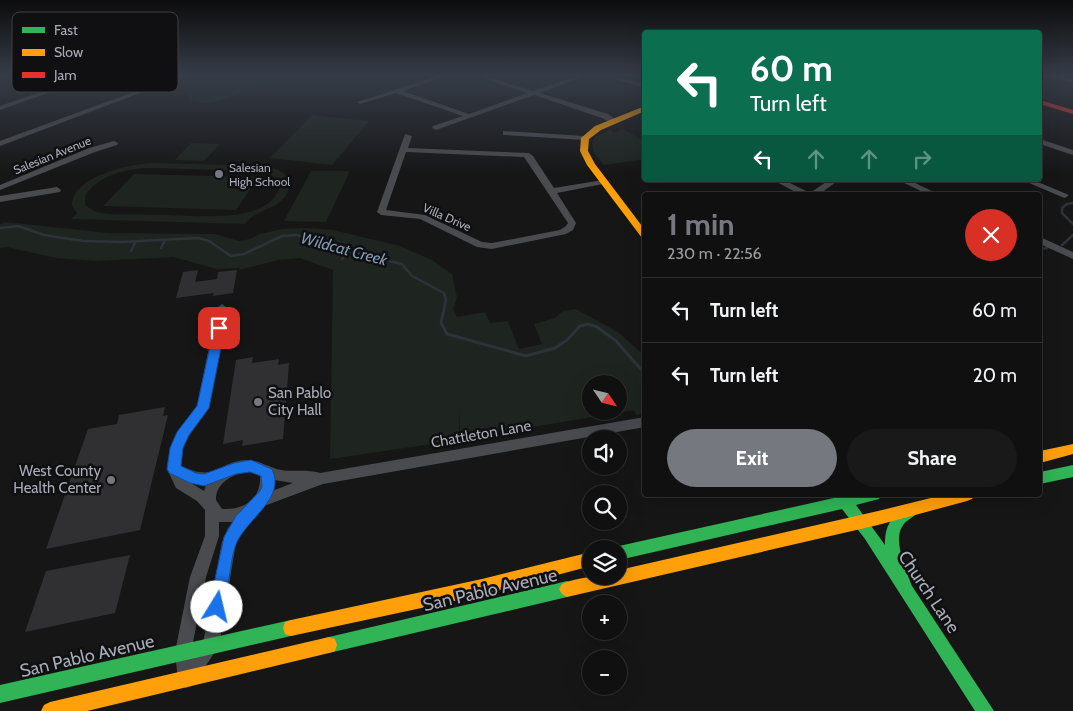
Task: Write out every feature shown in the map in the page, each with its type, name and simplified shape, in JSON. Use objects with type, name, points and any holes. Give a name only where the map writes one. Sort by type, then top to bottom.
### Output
[{"type":"main road","points":[[1060,108],[1073,112]]},
{"type":"main road","points":[[642,111],[614,120],[585,138],[584,151],[603,182],[642,232]]},
{"type":"main road","points":[[1042,457],[1073,450]]},
{"type":"main road","points":[[1042,478],[1073,471]]},
{"type":"main road","name":"San Pablo Avenue","points":[[627,574],[861,522],[960,497]]},
{"type":"main road","points":[[627,551],[801,506],[843,498]]},
{"type":"main road","name":"Church Lane","points":[[843,498],[906,589],[985,711]]},
{"type":"main road","points":[[906,589],[895,556],[893,537],[896,523],[912,510]]},
{"type":"main road","points":[[627,564],[647,559],[665,550],[667,542]]},
{"type":"main road","name":"San Pablo Avenue","points":[[0,694],[382,607],[482,587],[582,561]]},
{"type":"main road","name":"San Pablo Avenue","points":[[50,711],[582,584]]},
{"type":"street","points":[[0,144],[96,108]]},
{"type":"street","points":[[446,108],[469,116]]},
{"type":"street","points":[[436,128],[491,108]]},
{"type":"street","points":[[581,108],[614,120]]},
{"type":"street","points":[[506,133],[585,138]]},
{"type":"street","points":[[404,150],[408,136]]},
{"type":"street","points":[[1042,142],[1073,153]]},
{"type":"street","name":"Salesian Avenue","points":[[0,188],[92,150],[114,143]]},
{"type":"street","name":"Villa Drive","points":[[404,150],[526,155],[552,191],[572,222],[570,228],[563,232],[492,246],[480,245],[422,217],[381,212],[404,150]]},
{"type":"street","points":[[552,191],[603,182]]},
{"type":"street","points":[[780,182],[802,192]]},
{"type":"street","points":[[817,192],[832,182]]},
{"type":"street","points":[[907,182],[929,192]]},
{"type":"street","points":[[1031,182],[1065,195]]},
{"type":"street","points":[[0,199],[57,190]]},
{"type":"street","points":[[1042,241],[1073,256]]},
{"type":"street","points":[[222,308],[203,408],[184,432],[176,448],[174,469],[181,484],[202,498],[219,515],[238,515],[257,504]]},
{"type":"street","name":"Chattleton Lane","points":[[257,504],[322,478],[642,423]]},
{"type":"street","points":[[174,469],[194,479],[204,480],[243,466],[259,468],[268,473],[268,487],[264,497],[241,521],[229,542],[211,646],[186,680]]},
{"type":"street","name":"Chattleton Lane","points":[[268,473],[282,476],[322,478]]},
{"type":"street","points":[[186,680],[183,652],[198,578],[210,548],[212,536],[209,496],[211,489],[225,474]]},
{"type":"shaded area","points":[[312,115],[369,121],[332,165],[270,158]]},
{"type":"shaded area","points":[[622,129],[642,139],[642,159],[604,165],[594,153],[592,143],[595,137],[610,130],[614,133]]},
{"type":"shaded area","points":[[191,143],[220,144],[204,161],[175,160]]},
{"type":"shaded area","points":[[146,164],[263,166],[284,173],[290,185],[282,200],[256,214],[245,224],[71,219],[77,213],[72,206],[75,195],[82,186],[105,173],[119,168]],"holes":[[[133,169],[258,171],[275,177],[280,186],[274,198],[263,207],[249,212],[215,216],[108,214],[96,212],[85,205],[85,196],[98,183],[114,174]]]},
{"type":"shaded area","points":[[311,171],[350,171],[326,222],[284,221]]},
{"type":"shaded area","points":[[134,174],[259,177],[236,210],[103,206]]},
{"type":"shaded area","points":[[6,222],[108,233],[215,234],[239,241],[282,229],[307,228],[333,230],[400,246],[432,260],[452,274],[457,297],[453,309],[457,317],[485,312],[490,323],[508,321],[519,349],[542,344],[534,324],[555,318],[563,311],[576,309],[618,332],[642,353],[642,414],[636,415],[634,410],[628,411],[628,375],[582,375],[582,419],[460,439],[459,410],[459,440],[330,459],[333,270],[300,258],[278,260],[239,270],[240,268],[217,269],[173,257],[97,261],[56,258],[7,247],[0,248],[0,224]]},
{"type":"building","points":[[198,270],[195,282],[217,279],[218,272],[237,270],[233,293],[213,296],[214,293],[176,298],[183,272]]},
{"type":"building","name":"San Pablo City Hall","points":[[253,357],[252,363],[279,359],[278,365],[289,363],[283,439],[242,446],[243,440],[223,444],[236,360]]},
{"type":"building","name":"West County Health Center","points":[[165,407],[163,416],[168,415],[140,530],[46,549],[88,429],[117,424],[119,415]]},
{"type":"building","points":[[130,555],[115,613],[25,632],[46,571]]},
{"type":"waterway","name":"Wildcat Creek","points":[[1073,203],[1067,204],[1062,208],[1062,213],[1073,224]]},
{"type":"waterway","name":"Wildcat Creek","points":[[0,228],[18,226],[44,235],[83,241],[121,242],[198,238],[209,241],[231,256],[244,254],[282,236],[297,235],[350,252]]},
{"type":"waterway","name":"Wildcat Creek","points":[[1062,245],[1073,235]]},
{"type":"waterway","points":[[161,248],[165,240]]},
{"type":"waterway","points":[[131,251],[135,243]]},
{"type":"waterway","name":"Wildcat Creek","points":[[1042,249],[1047,248]]},
{"type":"waterway","points":[[342,259],[350,252]]},
{"type":"waterway","name":"Wildcat Creek","points":[[350,252],[402,264],[412,276],[444,293],[446,299],[443,315]]},
{"type":"waterway","name":"Wildcat Creek","points":[[443,313],[441,323],[447,334],[526,356],[555,348],[567,340],[580,326],[588,324],[597,327],[616,341],[642,371]]},
{"type":"traffic: fast","points":[[1042,478],[1073,471]]},
{"type":"traffic: fast","points":[[842,497],[870,534],[985,711]]},
{"type":"traffic: fast","points":[[627,551],[865,497]]},
{"type":"traffic: fast","points":[[906,589],[897,565],[892,538],[896,523],[912,510]]},
{"type":"traffic: fast","points":[[329,645],[567,589]]},
{"type":"traffic: fast","points":[[0,694],[291,628]]},
{"type":"traffic: slow","points":[[642,109],[598,128],[585,138],[584,151],[591,165],[642,232]]},
{"type":"traffic: slow","points":[[1042,457],[1073,449]]},
{"type":"traffic: slow","points":[[567,589],[878,518],[959,497]]},
{"type":"traffic: slow","points":[[291,628],[482,587],[582,561]]},
{"type":"traffic: slow","points":[[50,711],[329,645]]},
{"type":"traffic: jam","points":[[1060,108],[1073,112]]},
{"type":"place","name":"Salesian High School","points":[[219,174]]},
{"type":"place","name":"San Pablo City Hall","points":[[258,402]]},
{"type":"place","name":"West County Health Center","points":[[111,480]]},
{"type":"route","points":[[217,607],[225,556],[232,533],[264,497],[268,487],[268,473],[251,466],[243,466],[204,480],[194,479],[174,469],[176,448],[184,432],[203,408],[219,328]]}]
